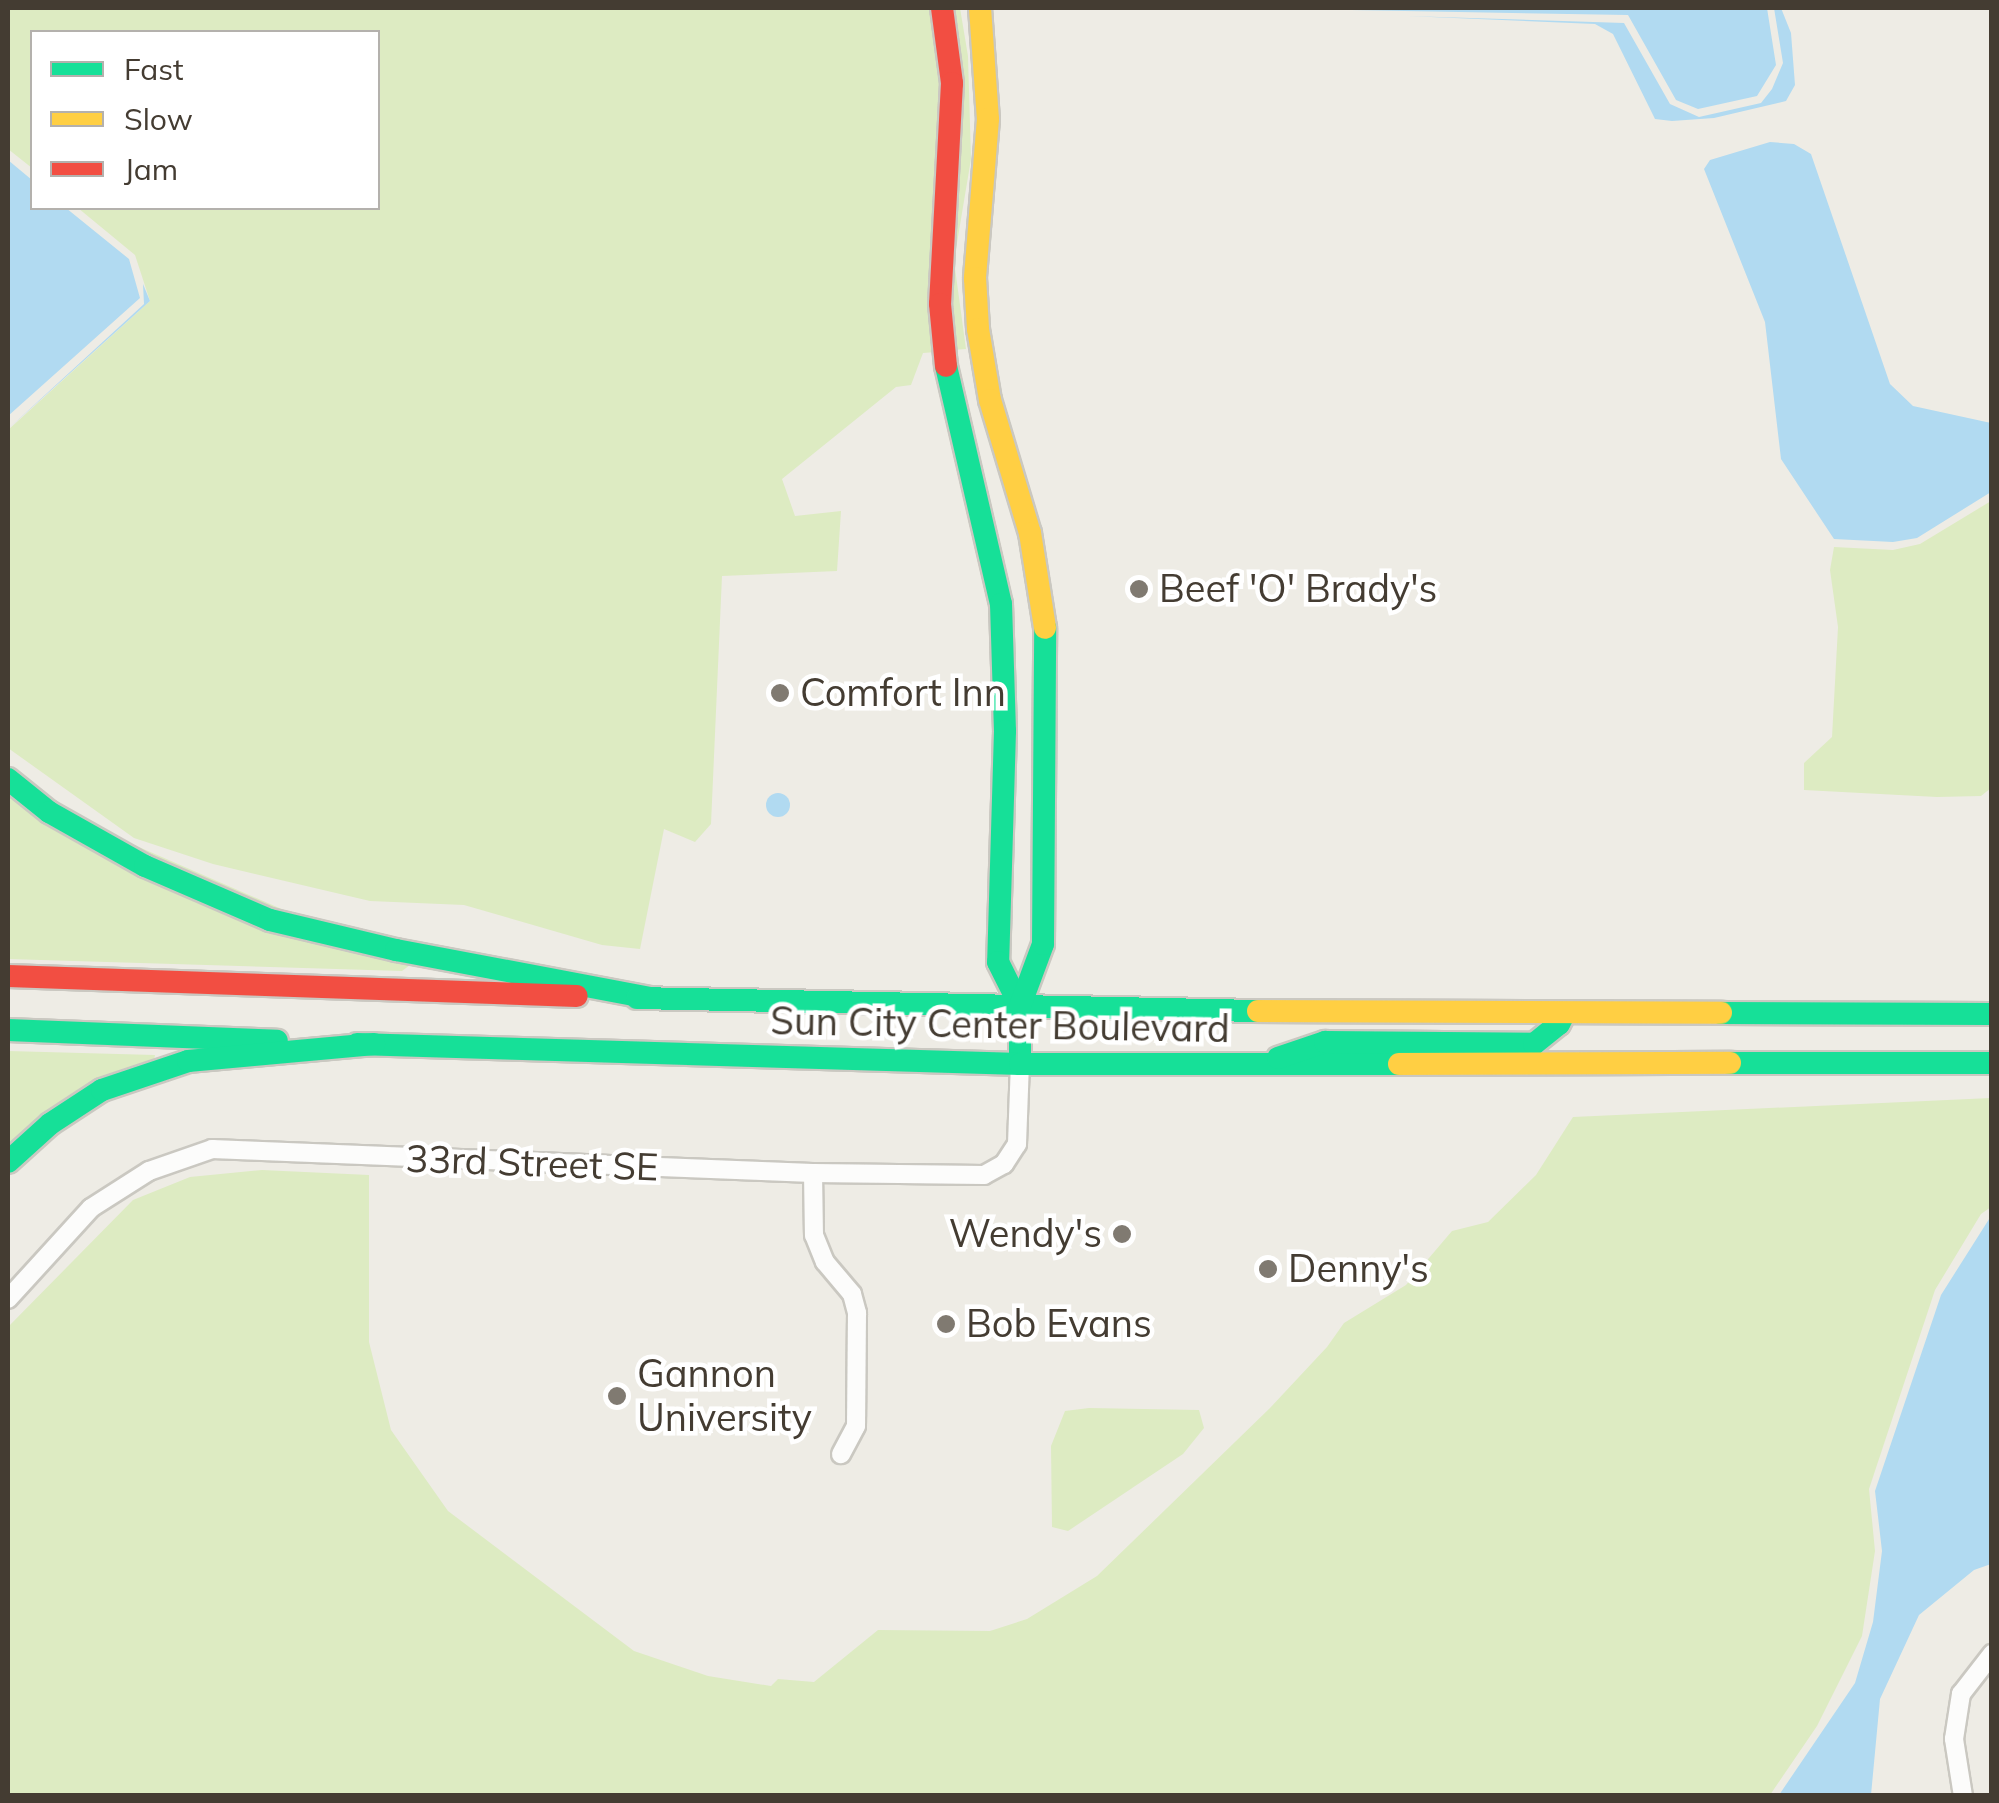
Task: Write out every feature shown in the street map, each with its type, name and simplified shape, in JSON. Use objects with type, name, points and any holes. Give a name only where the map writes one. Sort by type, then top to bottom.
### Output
[{"type":"main road","points":[[942,8],[952,82],[952,152],[940,304],[947,378],[1001,604],[1005,731],[998,962],[1020,1006]]},
{"type":"main road","points":[[980,8],[988,119],[974,278],[978,330],[990,400],[1030,533],[1043,604],[1048,670],[1043,944],[1020,1006],[1020,1064]]},
{"type":"main road","points":[[8,779],[49,812],[145,866],[270,920],[396,950],[651,998]]},
{"type":"main road","name":"Sun City Center Boulevard","points":[[8,976],[1020,1006],[1564,1014],[1992,1014]]},
{"type":"main road","points":[[1259,1064],[1325,1042],[1534,1044],[1559,1024],[1564,1014]]},
{"type":"main road","name":"Sun City Center Boulevard","points":[[8,1030],[1020,1064],[1992,1062]]},
{"type":"main road","points":[[8,1162],[50,1124],[102,1090],[188,1061],[374,1044]]},
{"type":"street","name":"33rd Street SE","points":[[8,1299],[92,1208],[149,1172],[212,1149],[813,1173],[984,1174],[1004,1164],[1017,1144],[1020,1064]]},
{"type":"street","points":[[813,1173],[814,1236],[825,1262],[852,1294],[857,1312],[856,1426],[842,1454]]},
{"type":"street","points":[[1963,1796],[1954,1739],[1961,1694],[1992,1654]]},
{"type":"green space","points":[[8,8],[934,8],[944,83],[936,352],[923,353],[911,385],[896,387],[782,479],[795,516],[841,511],[837,571],[722,576],[711,824],[695,842],[664,829],[640,949],[602,945],[464,905],[370,901],[213,864],[134,838],[8,748],[8,430],[150,301],[135,255],[80,210],[380,210],[380,30],[30,30],[30,166],[8,149]]},
{"type":"green space","points":[[951,8],[960,8],[968,56],[971,159],[954,261],[966,349],[952,350]]},
{"type":"green space","points":[[1991,501],[1991,788],[1981,796],[1937,797],[1804,790],[1804,763],[1832,737],[1838,627],[1830,570],[1834,547],[1893,550],[1920,544]]},
{"type":"green space","points":[[8,790],[410,965],[402,971],[8,959]]},
{"type":"green space","points":[[8,1051],[155,1055],[154,1061],[8,1149]]},
{"type":"green space","points":[[1991,1098],[1991,1207],[1981,1214],[1935,1290],[1869,1489],[1875,1551],[1862,1636],[1817,1726],[1770,1795],[8,1795],[8,1327],[133,1200],[190,1177],[262,1170],[369,1175],[369,1342],[391,1430],[448,1511],[634,1651],[708,1676],[771,1686],[778,1679],[814,1682],[878,1630],[990,1631],[1027,1619],[1097,1576],[1270,1408],[1344,1323],[1406,1285],[1452,1231],[1488,1222],[1536,1175],[1573,1117]]},
{"type":"green space","points":[[1199,1410],[1204,1428],[1183,1454],[1068,1531],[1052,1527],[1051,1446],[1065,1411]]},
{"type":"water","points":[[1238,8],[1767,8],[1776,65],[1757,96],[1698,109],[1676,100],[1628,15]]},
{"type":"water","points":[[1774,8],[1781,8],[1791,33],[1795,85],[1786,101],[1714,118],[1672,121],[1655,119],[1613,34],[1595,24],[1407,16],[1624,23],[1670,104],[1699,117],[1761,103],[1772,89],[1783,63]]},
{"type":"water","points":[[1770,142],[1794,144],[1811,154],[1890,384],[1913,406],[1991,423],[1991,492],[1917,538],[1893,542],[1834,539],[1781,459],[1765,322],[1704,169],[1710,160]]},
{"type":"water","points":[[8,160],[30,178],[30,210],[68,210],[129,259],[140,298],[8,416]]},
{"type":"water","points":[[143,284],[150,301],[8,429],[144,304]]},
{"type":"water","points":[[778,793],[787,796],[787,814],[778,817],[769,814],[766,805],[769,796]]},
{"type":"water","points":[[1991,1216],[1991,1564],[1974,1570],[1919,1615],[1880,1699],[1871,1795],[1779,1795],[1855,1683],[1873,1622],[1882,1551],[1875,1491],[1941,1295]]},
{"type":"traffic: fast","points":[[946,366],[1001,604],[1005,731],[998,962],[1020,1006],[1020,1064]]},
{"type":"traffic: fast","points":[[1020,1006],[1043,944],[1045,628]]},
{"type":"traffic: fast","points":[[8,779],[49,812],[145,866],[270,920],[396,950],[651,998]]},
{"type":"traffic: fast","points":[[637,998],[1258,1011]]},
{"type":"traffic: fast","points":[[1721,1013],[1992,1014]]},
{"type":"traffic: fast","points":[[1278,1058],[1325,1042],[1534,1044],[1559,1024],[1564,1014]]},
{"type":"traffic: fast","points":[[8,1030],[277,1041]]},
{"type":"traffic: fast","points":[[357,1044],[1020,1064],[1399,1064]]},
{"type":"traffic: fast","points":[[8,1162],[50,1124],[102,1090],[188,1061],[374,1044]]},
{"type":"traffic: fast","points":[[1730,1063],[1992,1063]]},
{"type":"traffic: slow","points":[[980,8],[988,119],[975,278],[978,329],[990,400],[1030,533],[1045,628]]},
{"type":"traffic: slow","points":[[1258,1011],[1721,1013]]},
{"type":"traffic: slow","points":[[1399,1064],[1730,1063]]},
{"type":"traffic: jam","points":[[942,8],[952,83],[940,304],[946,366]]},
{"type":"traffic: jam","points":[[8,976],[577,996]]},
{"type":"place","name":"Beef 'O' Brady's","points":[[1139,589]]},
{"type":"place","name":"Comfort Inn","points":[[780,693]]},
{"type":"place","name":"Wendy's","points":[[1122,1234]]},
{"type":"place","name":"Denny's","points":[[1268,1269]]},
{"type":"place","name":"Bob Evans","points":[[946,1324]]},
{"type":"place","name":"Gannon University","points":[[617,1396]]}]
